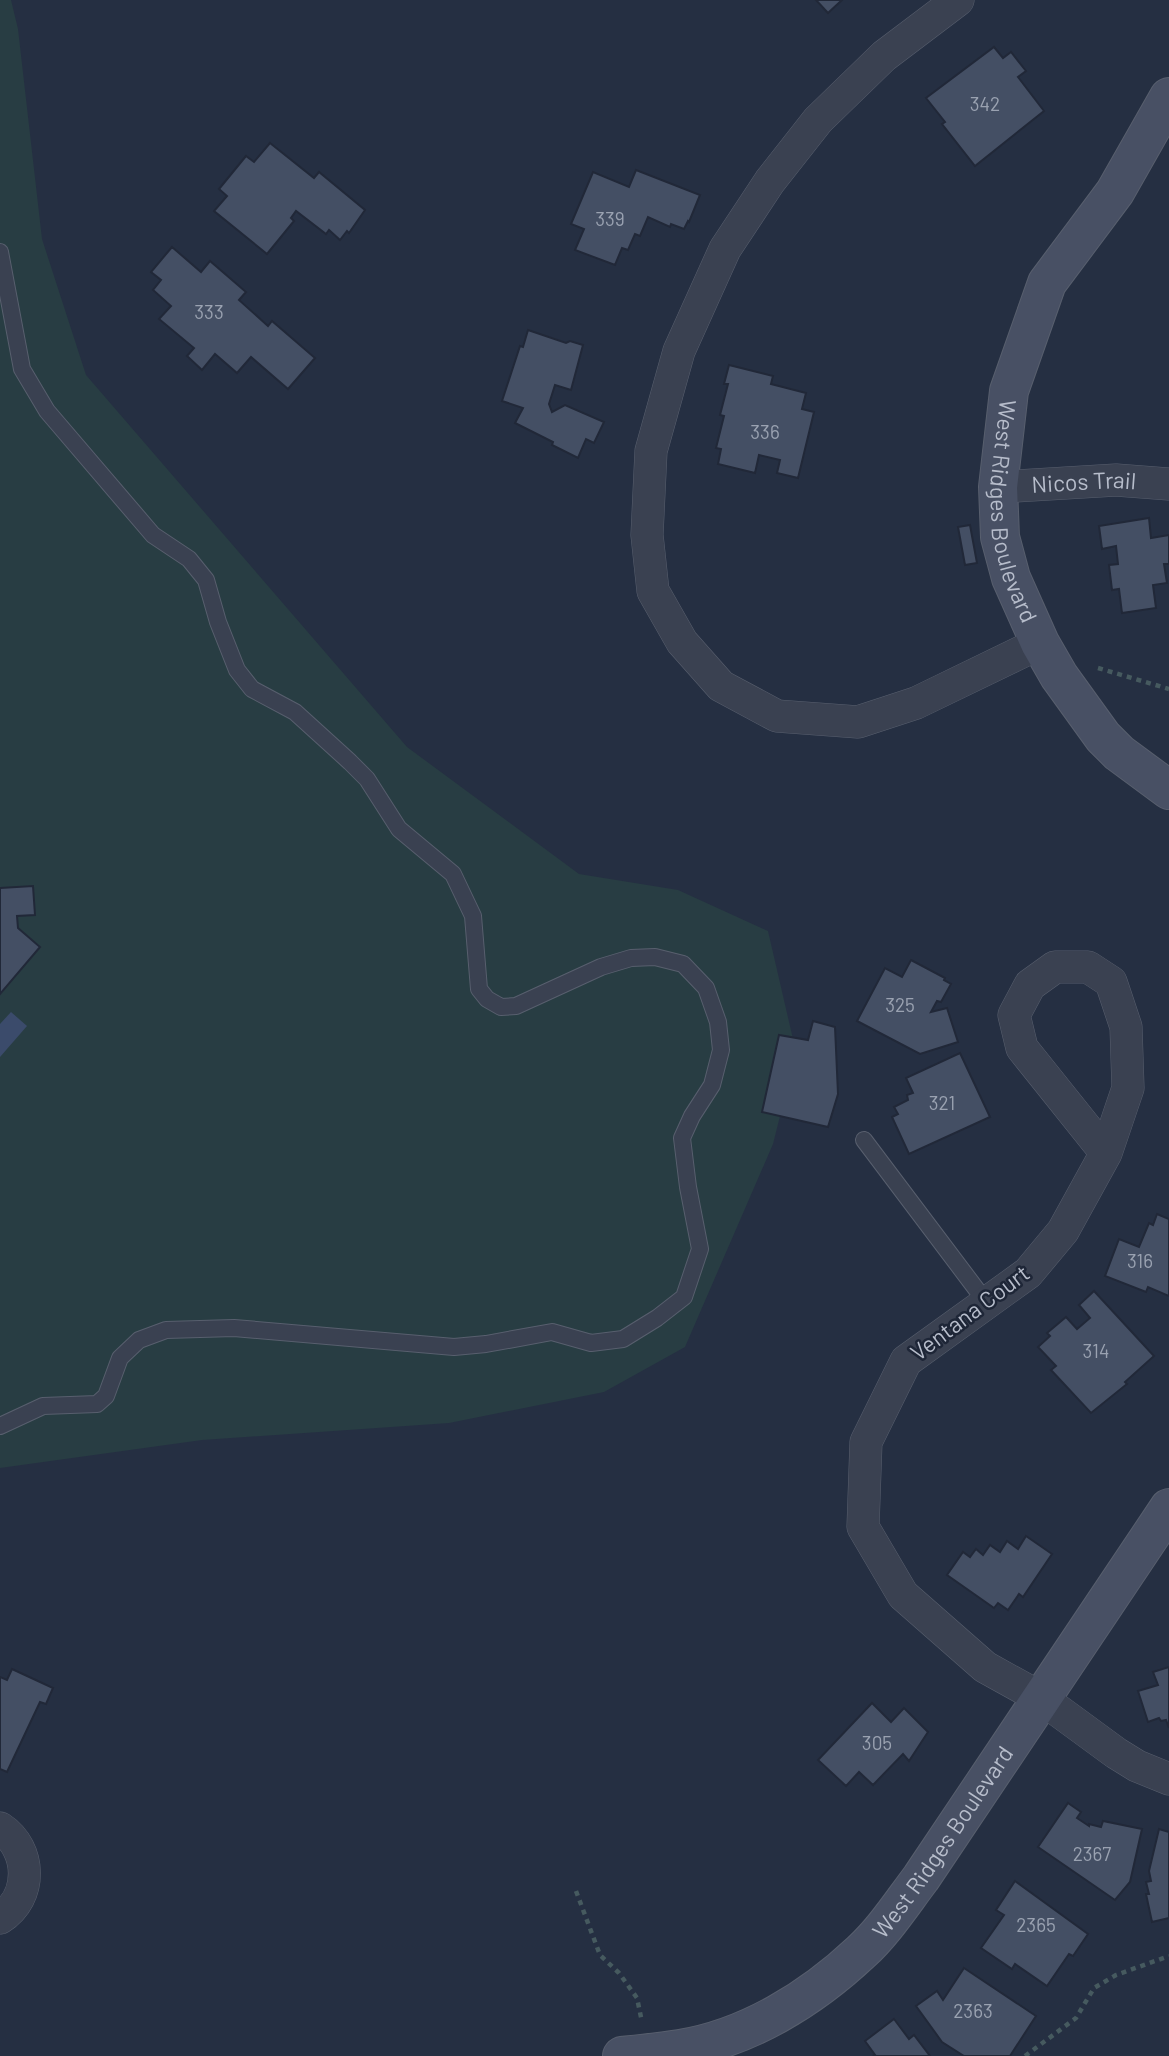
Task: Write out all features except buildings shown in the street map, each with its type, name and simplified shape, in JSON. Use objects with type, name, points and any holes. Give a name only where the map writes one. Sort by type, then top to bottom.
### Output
[{"type":"street","points":[[958,0],[884,57],[818,120],[770,181],[725,249],[679,351],[651,451],[647,535],[653,591],[682,642],[721,686],[777,716],[858,722],[916,702],[1040,643]]},
{"type":"street","name":"West Ridges Boulevard","points":[[1169,97],[1115,192],[1047,283],[1009,390],[998,487],[1000,537],[1010,578],[1059,677],[1103,737],[1169,790]]},
{"type":"street","name":"Nicos Trail","points":[[998,487],[1116,480],[1169,484]]},
{"type":"street","name":"Ventana Court","points":[[1106,1153],[1022,1048],[1014,1015],[1030,985],[1055,967],[1088,967],[1111,982],[1126,1027],[1128,1088],[1106,1153],[1063,1231],[1028,1273],[906,1361],[866,1443],[863,1527],[903,1595],[985,1667],[1041,1698],[1137,1766],[1169,1779]]},
{"type":"street","name":"West Ridges Boulevard","points":[[635,2054],[682,2049],[758,2024],[817,1989],[863,1951],[921,1878],[1169,1508]]},
{"type":"street","points":[[0,1828],[8,1833],[19,1849],[24,1867],[24,1885],[16,1902],[0,1918]]},
{"type":"lane","points":[[0,252],[22,369],[33,390],[47,411],[153,535],[189,559],[206,580],[218,622],[237,670],[252,689],[295,712],[350,762],[367,779],[399,829],[453,874],[472,916],[476,974],[479,989],[487,999],[501,1007],[516,1006],[601,967],[631,958],[654,957],[683,964],[706,988],[718,1023],[721,1050],[712,1085],[692,1116],[682,1138],[700,1249],[684,1297],[623,1339],[591,1343],[552,1332],[454,1347],[234,1328],[166,1330],[139,1340],[120,1358],[106,1396],[97,1404],[43,1406],[0,1426]]},
{"type":"lane","points":[[864,1140],[986,1302]]},
{"type":"path","points":[[1098,668],[1169,689]]},
{"type":"path","points":[[576,1891],[600,1955],[619,1973],[637,1998],[635,2054]]},
{"type":"path","points":[[1026,2056],[1076,2018],[1094,1988],[1116,1975],[1169,1956]]},
{"type":"green space","points":[[0,0],[11,0],[18,29],[42,239],[86,375],[407,747],[579,874],[678,890],[768,931],[796,1052],[773,1144],[685,1347],[604,1392],[449,1423],[202,1440],[0,1468]]},
{"type":"water","points":[[11,1012],[27,1026],[0,1057],[0,1024]]}]
